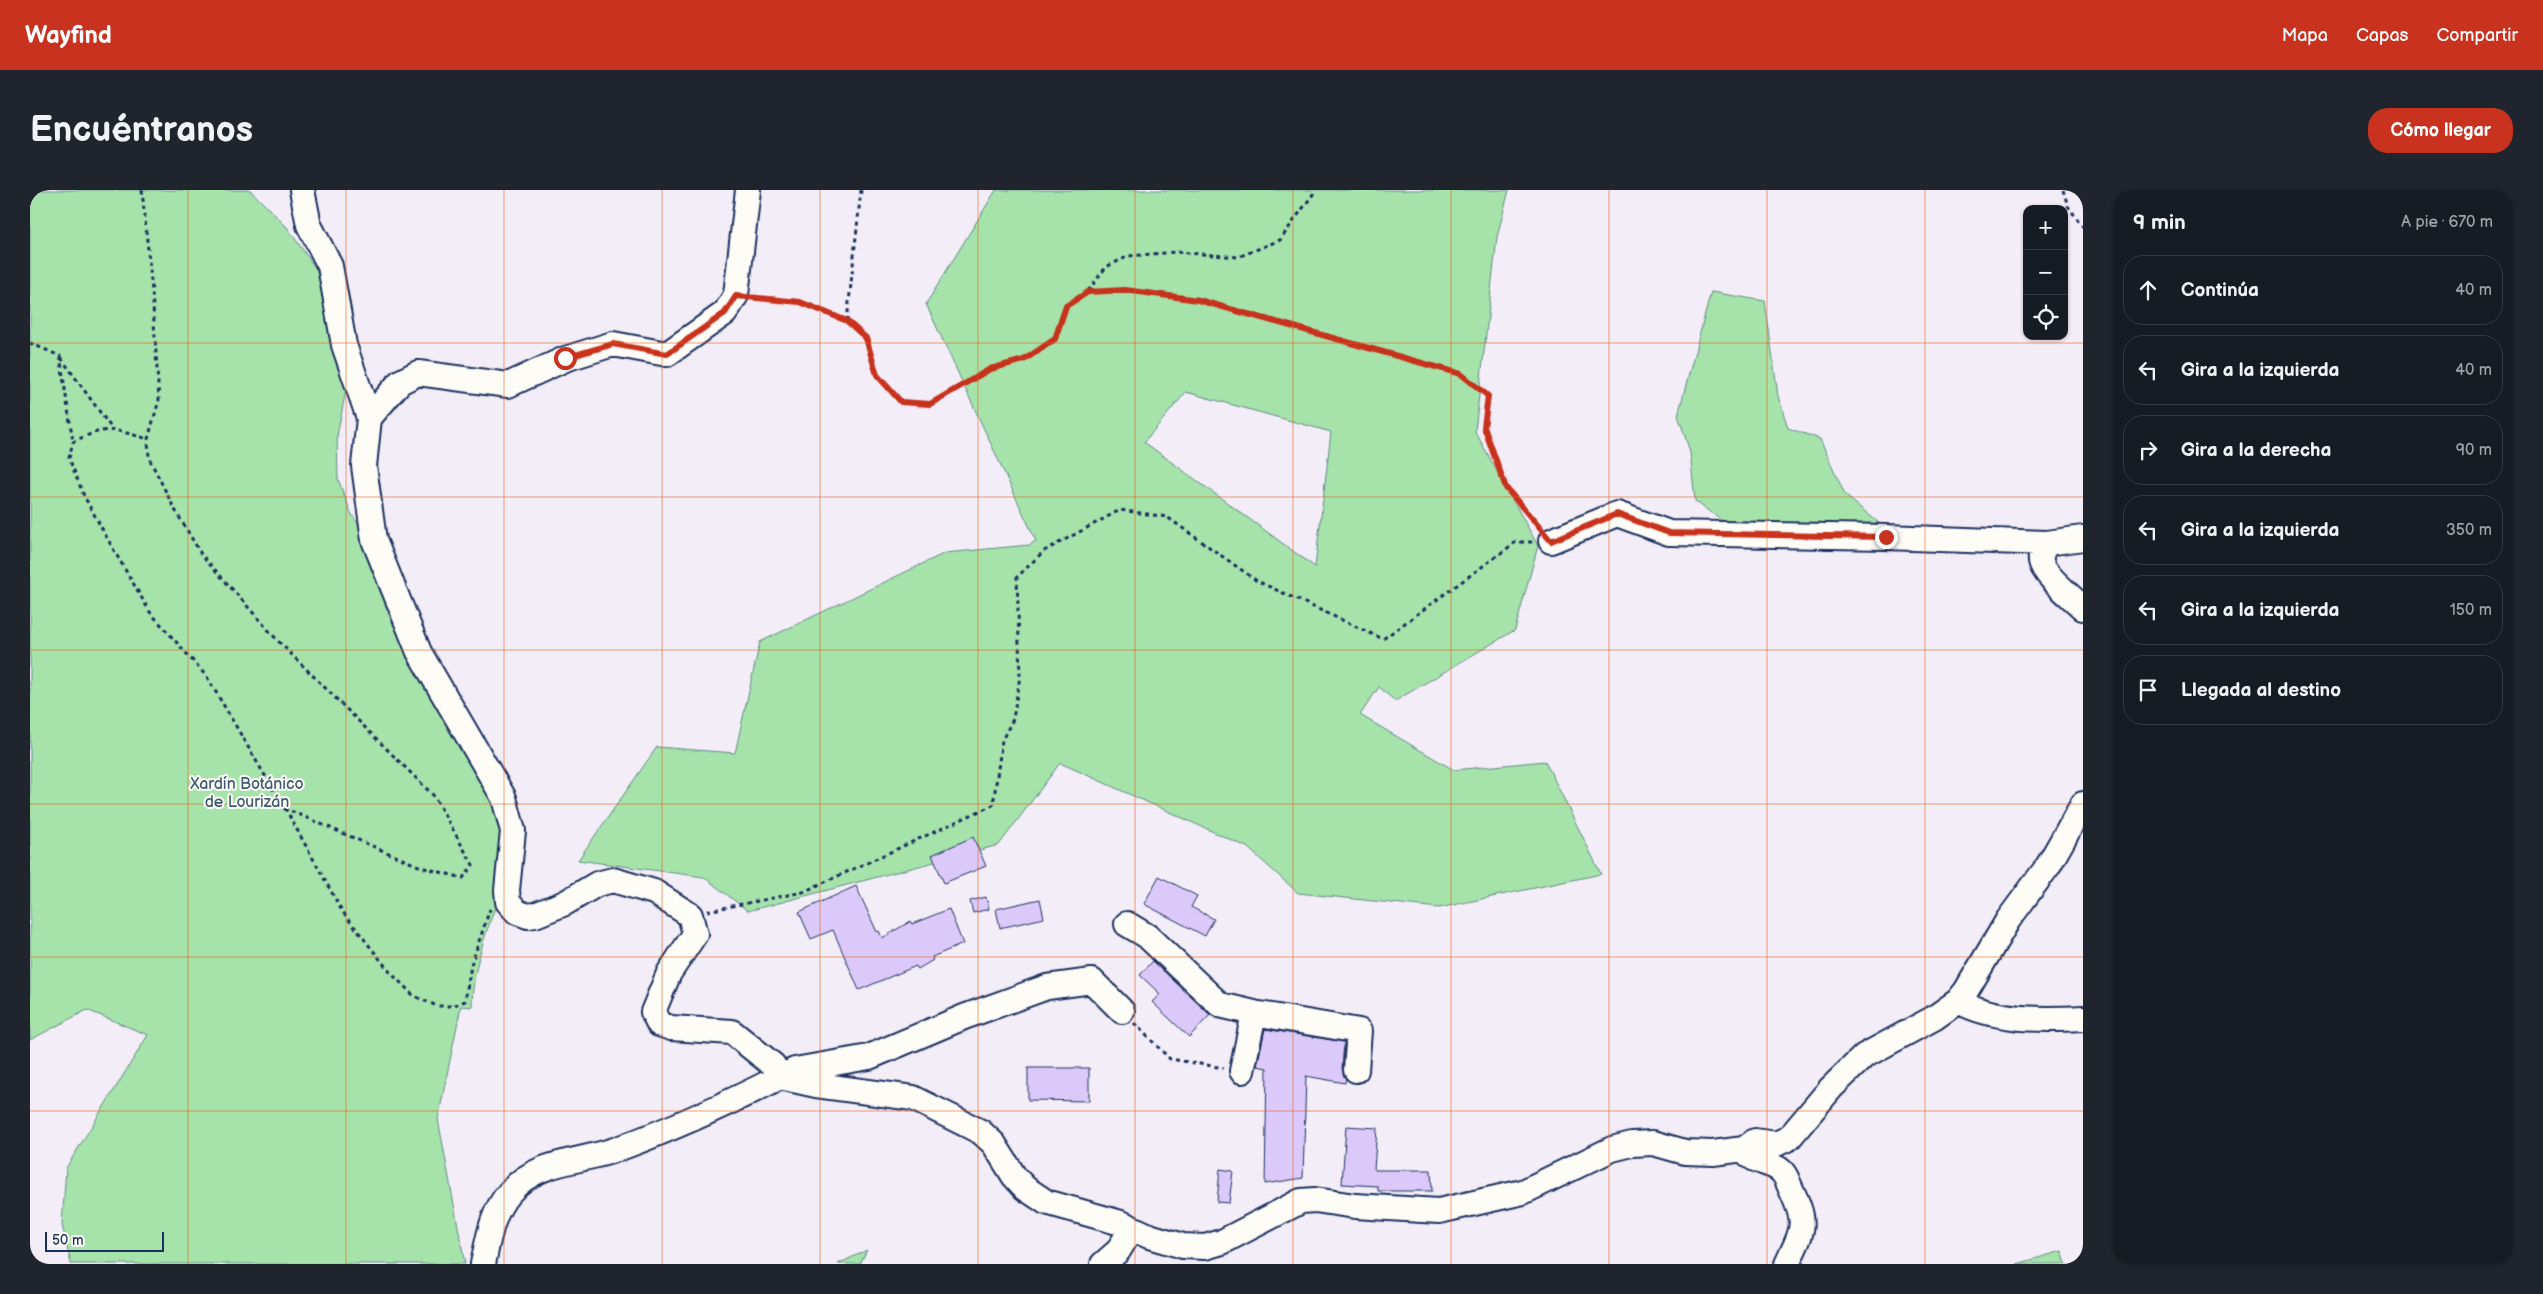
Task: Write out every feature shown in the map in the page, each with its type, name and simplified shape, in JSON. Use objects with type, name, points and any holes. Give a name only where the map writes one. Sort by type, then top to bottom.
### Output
[{"type":"street","points":[[302,190],[310,225],[330,266],[344,345],[370,418],[364,466],[374,540],[419,652],[504,798],[513,831],[508,878],[508,902],[517,912],[528,916],[565,903],[597,884],[613,880],[654,892],[690,915],[695,934],[669,973],[653,1012],[659,1024],[671,1028],[732,1032],[773,1065],[780,1076],[816,1086],[913,1098],[980,1132],[994,1144],[1014,1176],[1025,1188],[1046,1202],[1132,1228],[1149,1236],[1183,1246],[1204,1247],[1222,1242],[1300,1201],[1316,1200],[1355,1206],[1439,1211],[1523,1192],[1612,1149],[1632,1144],[1653,1143],[1698,1153],[1744,1149],[1755,1141],[1776,1144],[1789,1138],[1831,1088],[1864,1056],[1934,1018],[1958,1001],[1976,977],[2008,920],[2048,866],[2083,804]]},
{"type":"street","points":[[370,418],[400,382],[418,373],[508,385],[565,358],[613,344],[667,354],[725,313],[736,296],[748,190]]},
{"type":"street","points":[[1551,541],[1617,514],[1669,533],[1886,537],[2047,543],[2083,538]]},
{"type":"street","points":[[2047,543],[2041,554],[2041,564],[2050,576],[2083,608]]},
{"type":"street","points":[[1127,924],[1147,936],[1220,1005],[1254,1014],[1359,1031],[1356,1070]]},
{"type":"street","points":[[483,1264],[498,1208],[509,1193],[535,1172],[558,1163],[618,1149],[750,1092],[795,1070],[869,1056],[964,1017],[1047,987],[1092,981],[1122,1011]]},
{"type":"street","points":[[1958,1001],[1967,1006],[2030,1021],[2083,1018]]},
{"type":"street","points":[[1242,1071],[1254,1014]]},
{"type":"street","points":[[1744,1149],[1750,1158],[1779,1168],[1785,1174],[1800,1207],[1803,1219],[1802,1232],[1787,1264]]},
{"type":"street","points":[[1111,1260],[1132,1228]]},
{"type":"path","points":[[142,190],[152,291],[159,400],[148,439],[149,458],[174,508],[201,554],[280,643],[433,794],[473,865],[463,878],[421,867],[284,808]]},
{"type":"path","points":[[847,321],[861,190]]},
{"type":"path","points":[[736,296],[800,302],[847,321],[866,338],[877,375],[901,402],[930,404],[990,369],[1024,360],[1055,339],[1066,306],[1088,292],[1106,267],[1129,256],[1176,252],[1238,257],[1280,240],[1316,190]]},
{"type":"path","points":[[2063,190],[2068,206],[2083,227]]},
{"type":"path","points":[[1088,292],[1125,290],[1198,300],[1461,374],[1488,396],[1484,427],[1506,488],[1551,541]]},
{"type":"path","points":[[30,343],[60,356],[112,429]]},
{"type":"path","points":[[60,356],[73,442],[69,458],[81,489],[121,562],[150,612],[207,677],[342,911],[390,972],[414,996],[438,1006],[452,1006],[465,1001],[471,965],[490,909],[508,878]]},
{"type":"path","points":[[73,442],[93,432],[112,429],[148,439]]},
{"type":"path","points":[[690,915],[803,892],[993,805],[1002,740],[1013,719],[1020,676],[1017,577],[1044,550],[1120,510],[1167,517],[1257,581],[1383,639],[1516,542],[1551,541]]},
{"type":"path","points":[[1122,1011],[1170,1059],[1242,1071]]},
{"type":"green space","name":"Xardín Botánico de Lourizán","points":[[30,190],[250,190],[287,227],[316,269],[337,344],[349,374],[337,436],[338,479],[351,513],[377,553],[502,804],[504,902],[496,905],[483,943],[476,968],[472,1007],[461,1006],[438,1119],[465,1264],[71,1264],[62,1225],[66,1168],[148,1035],[87,1010],[30,1040]]},
{"type":"green space","points":[[996,190],[1509,190],[1497,237],[1475,431],[1538,546],[1515,630],[1395,701],[1379,687],[1360,715],[1454,770],[1545,761],[1601,874],[1439,908],[1298,893],[1247,847],[1060,763],[999,845],[748,911],[704,877],[578,860],[657,747],[735,753],[760,642],[945,553],[1029,545],[1036,541],[926,304]],"holes":[[[1186,392],[1331,432],[1315,567],[1144,442]]]},
{"type":"green space","points":[[1711,292],[1765,301],[1778,396],[1788,428],[1820,439],[1845,495],[1897,538],[1729,526],[1695,501],[1690,452],[1678,415]]},
{"type":"green space","points":[[867,1250],[860,1264],[838,1264]]},
{"type":"green space","points":[[2062,1251],[2066,1264],[2017,1264]]},
{"type":"building","points":[[973,837],[986,866],[944,883],[932,855]]},
{"type":"building","points":[[1159,876],[1197,896],[1191,907],[1214,919],[1205,936],[1144,904]]},
{"type":"building","points":[[856,886],[877,932],[879,931],[882,938],[911,921],[912,924],[949,909],[963,944],[932,957],[933,960],[918,969],[916,966],[859,990],[833,930],[811,939],[799,912]]},
{"type":"building","points":[[986,897],[989,909],[973,913],[970,901]]},
{"type":"building","points":[[1040,899],[1044,918],[1000,928],[996,909]]},
{"type":"building","points":[[1153,961],[1210,1015],[1189,1037],[1152,1002],[1160,994],[1140,975]]},
{"type":"building","points":[[1265,1029],[1344,1042],[1342,1069],[1346,1078],[1345,1083],[1306,1076],[1303,1178],[1265,1184],[1267,1068],[1257,1066]]},
{"type":"building","points":[[1028,1068],[1089,1068],[1089,1101],[1028,1100]]},
{"type":"building","points":[[1346,1126],[1377,1128],[1374,1170],[1431,1170],[1432,1191],[1378,1191],[1378,1186],[1342,1184]]},
{"type":"building","points":[[1220,1169],[1233,1171],[1229,1203],[1217,1202]]},
{"type":"route","points":[[565,358],[613,344],[667,354],[725,313],[736,296],[800,302],[847,321],[866,338],[877,375],[901,402],[930,404],[990,369],[1024,360],[1055,339],[1066,306],[1088,292],[1125,290],[1198,300],[1461,374],[1488,396],[1484,427],[1506,488],[1551,541],[1617,514],[1669,533],[1886,537]]}]
